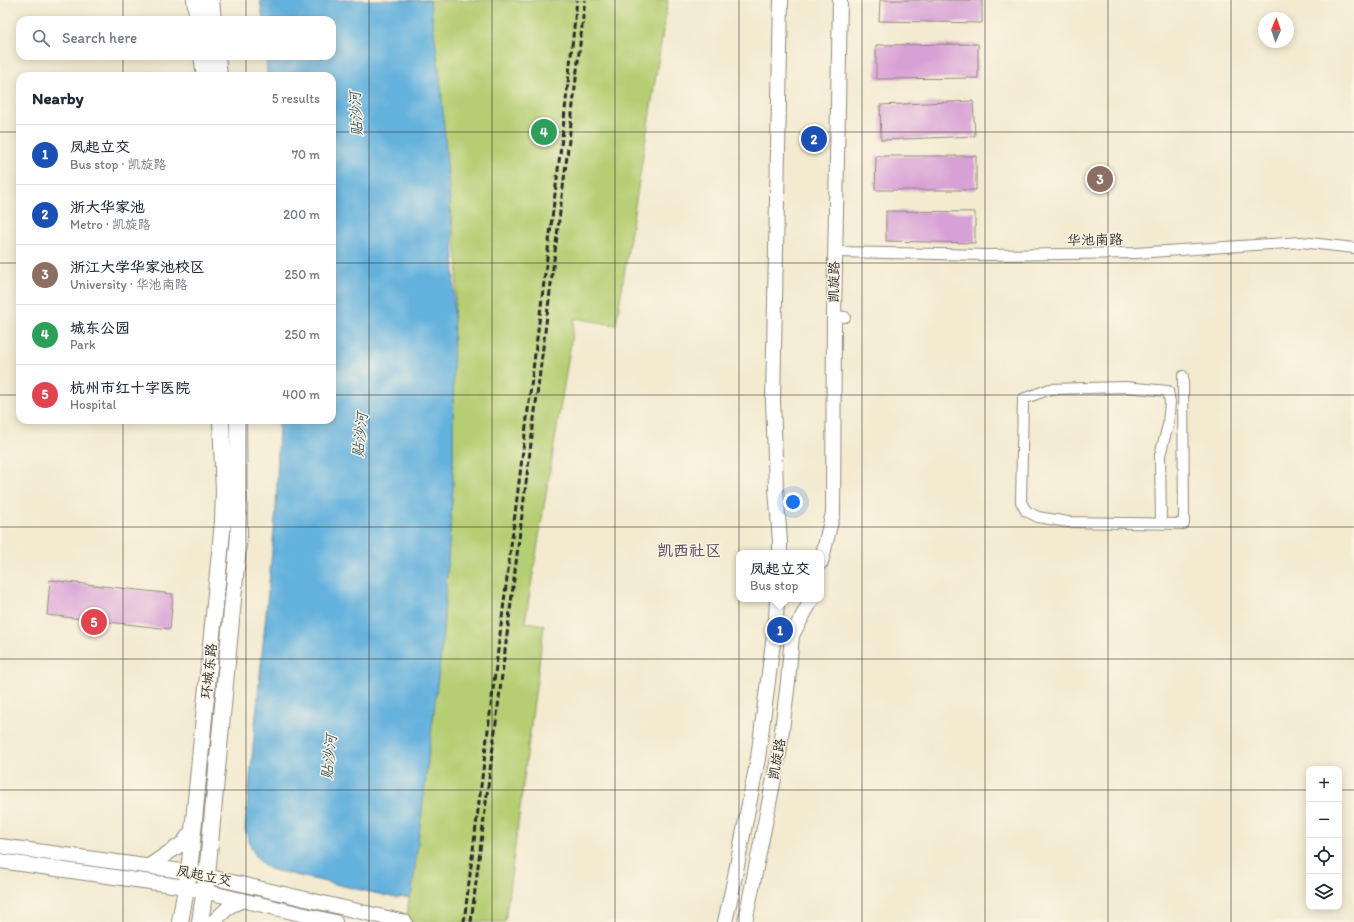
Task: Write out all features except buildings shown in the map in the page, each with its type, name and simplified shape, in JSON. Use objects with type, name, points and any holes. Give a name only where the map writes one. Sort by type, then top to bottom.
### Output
[{"type":"main road","points":[[195,0],[197,16]]},
{"type":"main road","points":[[211,0],[213,16]]},
{"type":"main road","points":[[780,550],[773,400],[781,0]]},
{"type":"main road","name":"凯旋路","points":[[824,550],[833,513],[840,317],[835,252],[840,0]]},
{"type":"main road","points":[[203,60],[204,72]]},
{"type":"main road","points":[[217,60],[219,72]]},
{"type":"main road","name":"环城东路","points":[[200,922],[239,536],[222,424]]},
{"type":"main road","name":"环城东路","points":[[180,922],[188,879],[223,521],[232,492],[238,424]]},
{"type":"main road","points":[[725,922],[758,758],[777,602]]},
{"type":"main road","name":"凯旋路","points":[[745,922],[778,754],[788,682],[792,636],[810,602]]},
{"type":"main road","points":[[149,866],[182,843],[193,829]]},
{"type":"main road","name":"凤起立交","points":[[0,846],[149,866],[205,883],[405,922]]},
{"type":"main road","name":"凤起立交","points":[[0,861],[188,879]]},
{"type":"main road","name":"凤起立交","points":[[205,883],[242,900],[335,922]]},
{"type":"main road","points":[[213,922],[230,906],[242,900]]},
{"type":"street","name":"华池南路","points":[[835,252],[989,255],[1136,253],[1301,242],[1354,248]]},
{"type":"street","points":[[1161,523],[1160,455],[1168,425],[1170,402],[1168,391],[1125,387],[1050,389],[1023,400],[1021,502],[1026,511],[1038,517],[1068,522],[1184,524],[1183,376]]},
{"type":"green space","points":[[424,0],[668,0],[616,325],[575,318],[525,622],[544,625],[505,922],[407,922],[458,265]]},
{"type":"water","name":"贴沙河","points":[[260,0],[430,0],[441,85],[454,257],[453,488],[442,645],[412,892],[410,897],[396,898],[269,869],[260,861],[253,851],[248,841],[245,829],[276,510],[279,424],[336,424],[336,72],[267,72],[266,60],[336,60],[336,16],[262,16]]},
{"type":"railway","points":[[464,922],[562,138],[577,0]]},
{"type":"railway","points":[[471,922],[569,140],[585,0]]},
{"type":"place","name":"城东公园","points":[[544,132]]},
{"type":"place","name":"浙大华家池","points":[[814,139]]},
{"type":"place","name":"浙江大学华家池校区","points":[[1100,179]]},
{"type":"place","name":"杭州市红十字医院","points":[[94,622]]},
{"type":"place","name":"凤起立交","points":[[780,630]]},
{"type":"district","name":"凯西社区","points":[[689,550]]}]
